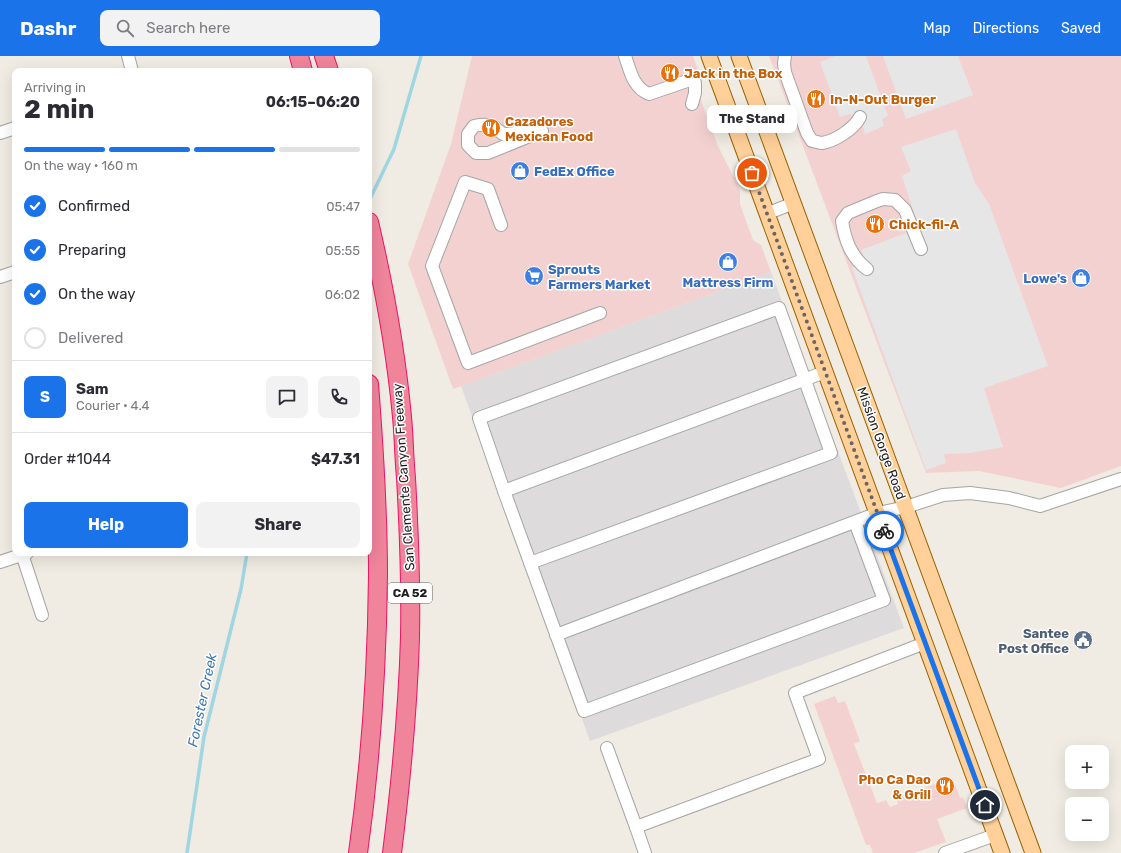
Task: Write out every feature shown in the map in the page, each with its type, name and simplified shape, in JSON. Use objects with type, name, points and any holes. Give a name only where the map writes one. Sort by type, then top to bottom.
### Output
[{"type":"highway","points":[[299,56],[302,68]]},
{"type":"highway","points":[[324,56],[328,68]]},
{"type":"highway","name":"San Clemente Canyon Freeway","points":[[372,236],[391,333],[402,417],[410,545],[410,637],[400,783],[392,853]]},
{"type":"highway","name":"CA 52","points":[[358,853],[371,744],[378,574],[372,427]]},
{"type":"main road","points":[[709,56],[1002,853]]},
{"type":"main road","name":"Mission Gorge Road","points":[[739,56],[1033,853]]},
{"type":"street","points":[[128,56],[131,68]]},
{"type":"street","points":[[625,56],[635,82],[641,91],[649,94],[690,80],[694,83],[695,93],[692,104]]},
{"type":"street","points":[[785,56],[785,72],[807,133],[812,141],[821,143],[843,135],[857,122],[860,117]]},
{"type":"street","points":[[484,124],[495,128],[503,134],[511,134],[541,128],[488,153],[476,153],[468,145],[468,134],[474,126],[484,124]]},
{"type":"street","points":[[0,133],[12,129]]},
{"type":"street","points":[[501,225],[488,189],[465,182],[432,266],[468,363],[600,313]]},
{"type":"street","points":[[867,269],[858,262],[852,254],[844,234],[842,221],[848,213],[877,201],[886,194],[896,194],[902,199],[921,249]]},
{"type":"street","points":[[766,214],[794,204]]},
{"type":"street","points":[[0,277],[12,273]]},
{"type":"street","points":[[530,563],[831,453],[779,308],[479,418],[504,491],[530,563],[556,635],[584,710],[884,600],[855,522]]},
{"type":"street","points":[[504,491],[825,372]]},
{"type":"street","points":[[556,635],[855,522],[943,495],[970,493],[1009,498],[1040,506],[1121,479]]},
{"type":"street","points":[[0,562],[19,556]]},
{"type":"street","points":[[26,556],[42,615]]},
{"type":"street","points":[[636,827],[819,759],[795,693],[925,643]]},
{"type":"street","points":[[607,748],[645,853]]},
{"type":"street","points":[[945,853],[995,835]]},
{"type":"shaded area","points":[[472,56],[693,56],[700,75],[701,100],[718,146],[740,190],[740,204],[753,240],[761,245],[771,272],[453,389],[408,264],[451,144]]},
{"type":"shaded area","points":[[769,56],[1121,56],[1121,466],[1061,488],[979,471],[926,473]]},
{"type":"shaded area","points":[[835,56],[866,56],[888,116],[882,119],[884,126],[865,134],[862,123],[850,114],[840,117],[820,62]]},
{"type":"shaded area","points":[[883,56],[958,56],[973,95],[906,119]]},
{"type":"shaded area","points":[[956,129],[975,183],[989,204],[1048,366],[984,388],[1003,447],[970,453],[944,454],[946,463],[926,470],[852,268],[864,259],[861,250],[919,228],[902,176],[911,171],[901,147]]},
{"type":"shaded area","points":[[771,272],[904,628],[590,741],[461,386]]},
{"type":"shaded area","points":[[835,696],[838,703],[845,701],[860,741],[854,744],[877,803],[886,800],[890,807],[898,804],[896,798],[949,779],[954,782],[960,798],[963,797],[967,808],[937,819],[946,842],[914,853],[873,853],[870,845],[866,845],[814,704]]},
{"type":"waterway","name":"Forester Creek","points":[[372,195],[394,149],[421,56]]},
{"type":"waterway","name":"Forester Creek","points":[[187,853],[204,737],[241,589],[246,556]]},
{"type":"way so far","points":[[752,173],[884,531]]},
{"type":"place","name":"Jack in the Box","points":[[670,73]]},
{"type":"place","name":"In-N-Out Burger","points":[[816,99]]},
{"type":"place","name":"Cazadores Mexican Food","points":[[491,128]]},
{"type":"place","name":"FedEx Office","points":[[520,171]]},
{"type":"place","name":"The Stand","points":[[752,173]]},
{"type":"place","name":"Chick-fil-A","points":[[875,224]]},
{"type":"place","name":"Mattress Firm","points":[[728,262]]},
{"type":"place","name":"Sprouts Farmers Market","points":[[534,276]]},
{"type":"place","name":"Lowe's","points":[[1081,278]]},
{"type":"place","name":"Santee Post Office","points":[[1083,640]]},
{"type":"place","name":"Pho Ca Dao & Grill","points":[[945,786]]},
{"type":"route","points":[[884,531],[985,805]]}]
